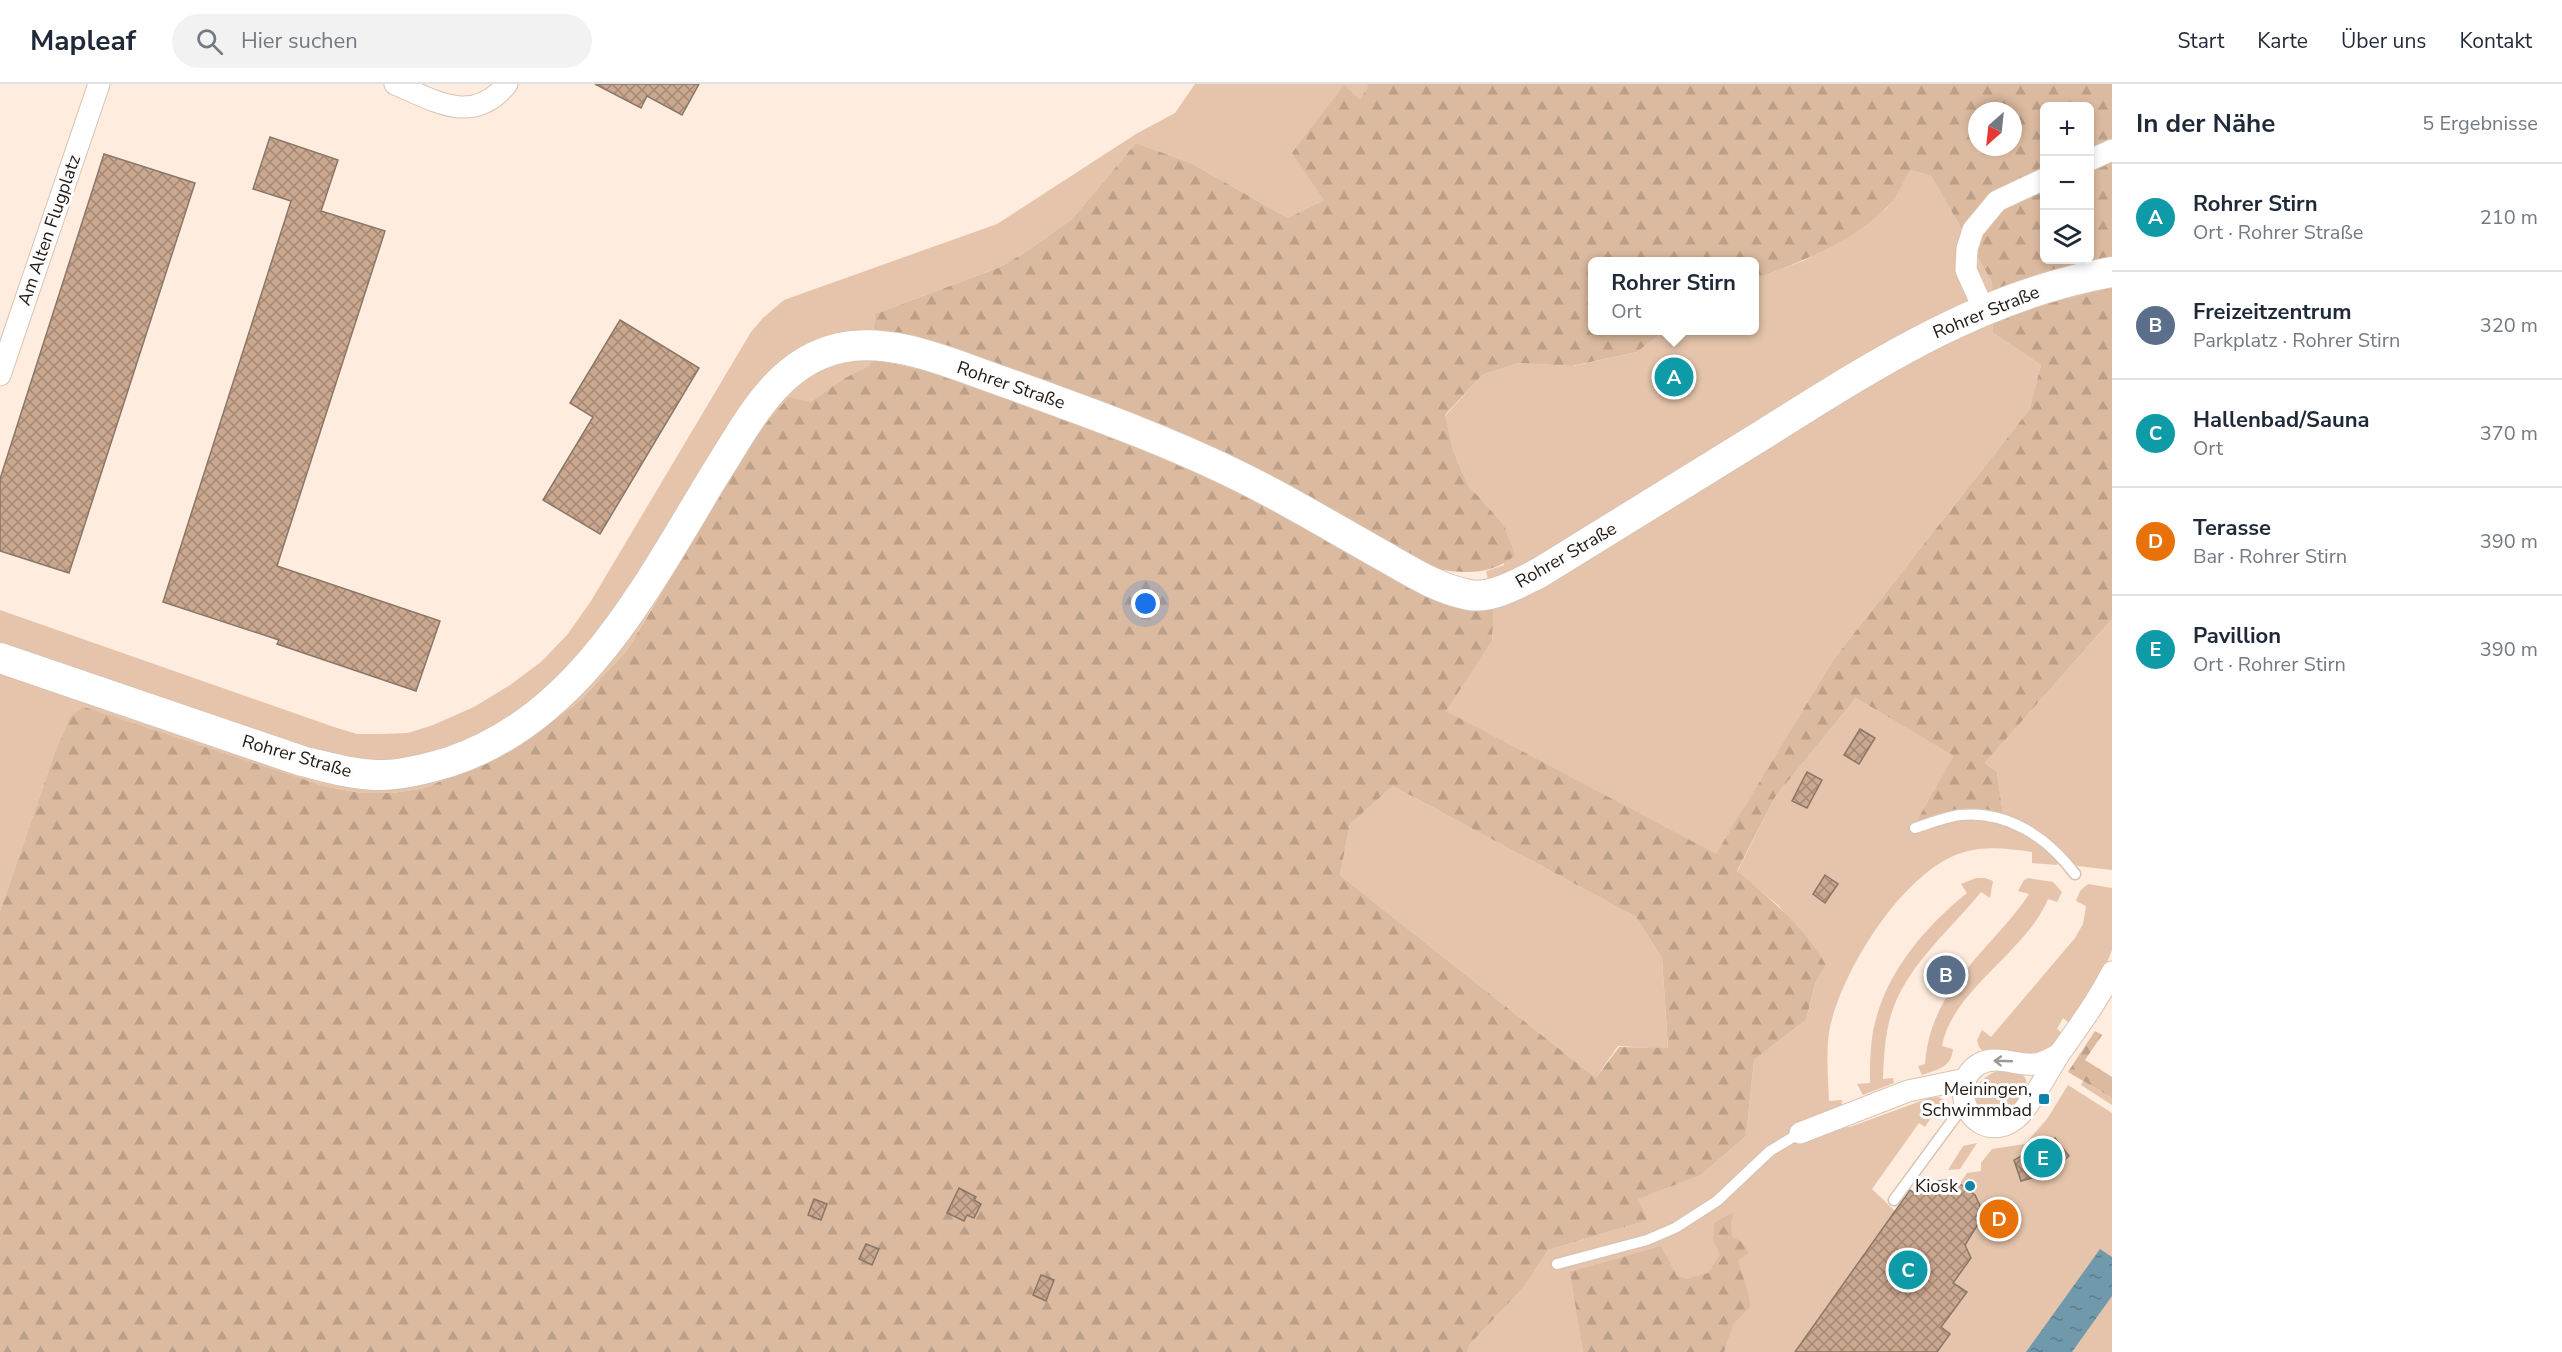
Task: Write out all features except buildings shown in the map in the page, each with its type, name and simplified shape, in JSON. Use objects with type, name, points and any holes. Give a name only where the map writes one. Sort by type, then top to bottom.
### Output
[{"type":"main road","name":"Rohrer Straße","points":[[0,658],[302,761],[342,771],[380,776],[425,769],[470,755],[554,701],[596,657],[656,573],[769,391],[792,370],[816,355],[863,345],[906,351],[934,358],[1087,411],[1181,449],[1268,491],[1440,587],[1473,596],[1506,589],[1539,573],[1913,343],[1984,310],[2046,287],[2112,273]]},
{"type":"street","name":"Am Alten Flugplatz","points":[[0,375],[99,84]]},
{"type":"street","points":[[395,84],[438,102],[466,108],[489,101],[507,84]]},
{"type":"street","points":[[2094,157],[2112,150]]},
{"type":"street","points":[[1984,310],[1966,270],[1967,249],[1973,230],[1998,201],[2040,181]]},
{"type":"street","points":[[2059,1054],[2034,1065],[1989,1061],[1980,1064],[1966,1079],[1963,1089],[1964,1106],[1970,1115],[1980,1122],[1993,1126],[2005,1125],[2022,1113],[2112,972]]},
{"type":"street","points":[[1800,1133],[1908,1091],[1966,1079]]},
{"type":"lane","points":[[1915,828],[1960,815],[1995,817],[2030,831],[2045,841],[2062,856],[2075,874]]},
{"type":"lane","points":[[1894,1200],[1964,1106]]},
{"type":"lane","points":[[1557,1264],[1635,1243],[1675,1228],[1717,1201],[1770,1151],[1800,1133]]},
{"type":"shaded area","points":[[1195,84],[1367,84],[1369,87],[1360,101],[1343,86],[1324,200],[1288,218],[1191,163],[1136,143],[1072,219],[1026,252],[998,268],[875,314],[870,365],[843,379],[810,402],[706,517],[627,650],[581,700],[515,749],[425,788],[393,793],[362,793],[327,787],[208,749],[54,755],[0,911],[0,610],[357,734],[408,733],[474,707],[510,685],[541,662],[567,635],[591,601],[751,332],[763,318],[784,300],[997,224],[1136,134],[1175,113]]},
{"type":"shaded area","points":[[1911,170],[1931,176],[1992,282],[1993,333],[2041,365],[2029,410],[1833,660],[1716,855],[1445,711],[1492,641],[1494,606],[1486,571],[1504,565],[1504,525],[1468,485],[1453,450],[1445,416],[1482,375],[1519,363],[1573,366],[1637,352],[1659,335],[1759,335],[1759,277],[1805,260],[1887,208]]},
{"type":"shaded area","points":[[2112,619],[2112,870],[2077,866],[2047,836],[2024,823],[2003,815],[1997,772],[1985,763]]},
{"type":"shaded area","points":[[1856,698],[1955,756],[1916,822],[1921,832],[1956,821],[1985,821],[2023,835],[2058,858],[2057,865],[2032,863],[2032,852],[1992,848],[1968,851],[1945,860],[1922,877],[1879,924],[1847,980],[1829,1032],[1827,1057],[1829,1101],[1842,1100],[1839,1127],[1850,1127],[1929,1098],[1939,1097],[1945,1102],[1936,1117],[1933,1115],[1925,1127],[1919,1123],[1872,1189],[1895,1211],[1910,1190],[1916,1194],[1936,1182],[1960,1183],[1967,1173],[1981,1171],[1981,1163],[1992,1149],[2025,1144],[2047,1119],[2068,1085],[2112,1113],[2112,1352],[1710,1352],[1578,1316],[1583,1352],[1467,1352],[1470,1344],[1524,1287],[1548,1250],[1648,1220],[1637,1199],[1701,1175],[1746,1136],[1754,1060],[1806,1020],[1815,984],[1826,965],[1778,905],[1737,872],[1775,797]]},
{"type":"shaded area","points":[[1393,786],[1636,917],[1662,958],[1668,1049],[1618,1046],[1596,1078],[1340,875],[1350,824]]},
{"type":"shaded area","points":[[1976,878],[1993,881],[1990,898],[1981,892],[1933,946],[1901,990],[1894,1006],[1887,1033],[1883,1079],[1893,1078],[1894,1083],[1863,1095],[1857,1084],[1870,1083],[1874,1027],[1890,983],[1900,965],[1924,933],[1967,893],[1961,884]]},
{"type":"shaded area","points":[[2028,878],[2053,882],[2062,892],[2057,902],[2048,899],[2038,918],[2024,936],[1960,1007],[1949,1026],[1942,1046],[1953,1049],[1947,1064],[1922,1075],[1918,1066],[1925,1064],[1929,1039],[1948,995],[1961,976],[2023,903],[2029,894],[2018,891],[2024,880]]},
{"type":"shaded area","points":[[2088,884],[2112,888],[2112,950],[2072,1025],[2063,1018],[2057,1029],[2065,1035],[2056,1045],[2038,1054],[1982,1050],[1977,1040],[1982,1030],[1991,1037],[2075,938],[2083,924],[2086,906],[2076,901],[2080,891]]},
{"type":"shaded area","points":[[1999,1070],[2017,1072],[2025,1077],[2027,1085],[2025,1094],[2012,1110],[2003,1115],[1993,1115],[1984,1111],[1978,1104],[1975,1092],[1980,1082]]},
{"type":"shaded area","points":[[2083,1081],[2112,1098],[2112,1105],[2081,1085]]},
{"type":"shaded area","points":[[1977,1143],[1960,1169],[1948,1170],[1963,1146]]},
{"type":"green space","points":[[1367,84],[2112,84],[2112,619],[1985,763],[1997,772],[2003,815],[1968,810],[1916,822],[1954,756],[1856,698],[1775,797],[1737,871],[1797,926],[1826,965],[1815,984],[1806,1020],[1754,1060],[1746,1136],[1701,1175],[1638,1199],[1648,1220],[1548,1250],[1524,1287],[1470,1344],[1467,1352],[0,1352],[0,911],[54,755],[71,716],[84,707],[327,787],[362,793],[393,793],[425,788],[515,749],[581,700],[627,650],[760,430],[789,397],[810,402],[843,379],[870,365],[871,359],[963,378],[1114,433],[1208,473],[1446,604],[1473,608],[1494,606],[1492,641],[1446,711],[1716,854],[1833,660],[2029,410],[2041,365],[1993,333],[1992,282],[1931,176],[1911,170],[1889,205],[1856,232],[1807,258],[1759,277],[1759,257],[1588,257],[1588,335],[1659,335],[1637,352],[1572,366],[1519,363],[1482,375],[1445,415],[1453,450],[1468,485],[1504,525],[1515,555],[1488,570],[1458,572],[1437,569],[1316,502],[1192,440],[1094,401],[995,366],[914,342],[873,335],[875,314],[998,268],[1026,252],[1072,219],[1136,143],[1191,163],[1288,218],[1324,200],[1292,153],[1344,85],[1360,100],[1368,87]],"holes":[[[1393,786],[1636,917],[1662,958],[1668,1048],[1619,1047],[1596,1078],[1340,875],[1350,824]]]},
{"type":"green space","points":[[2095,1031],[2102,1035],[2085,1060],[2112,1077],[2112,1098],[2068,1072]]},
{"type":"green space","points":[[1734,1212],[1731,1222],[1732,1237],[1741,1241],[1749,1253],[1738,1260],[1750,1307],[1733,1324],[1724,1352],[1583,1352],[1570,1272],[1661,1246],[1677,1276],[1687,1279],[1708,1273],[1720,1255],[1713,1240],[1714,1223]]},
{"type":"water","points":[[2100,1249],[2112,1257],[2112,1296],[2072,1352],[2026,1352]]},
{"type":"place","name":"Rohrer Stirn","points":[[1674,377]]},
{"type":"place","name":"Freizeitzentrum","points":[[1946,975]]},
{"type":"place","name":"Meiningen, Schwimmbad","points":[[2044,1099]]},
{"type":"place","name":"Pavillion","points":[[2043,1158]]},
{"type":"place","name":"Kiosk","points":[[1970,1186]]},
{"type":"place","name":"Terasse","points":[[1999,1219]]},
{"type":"place","name":"Hallenbad/Sauna","points":[[1908,1270]]}]
